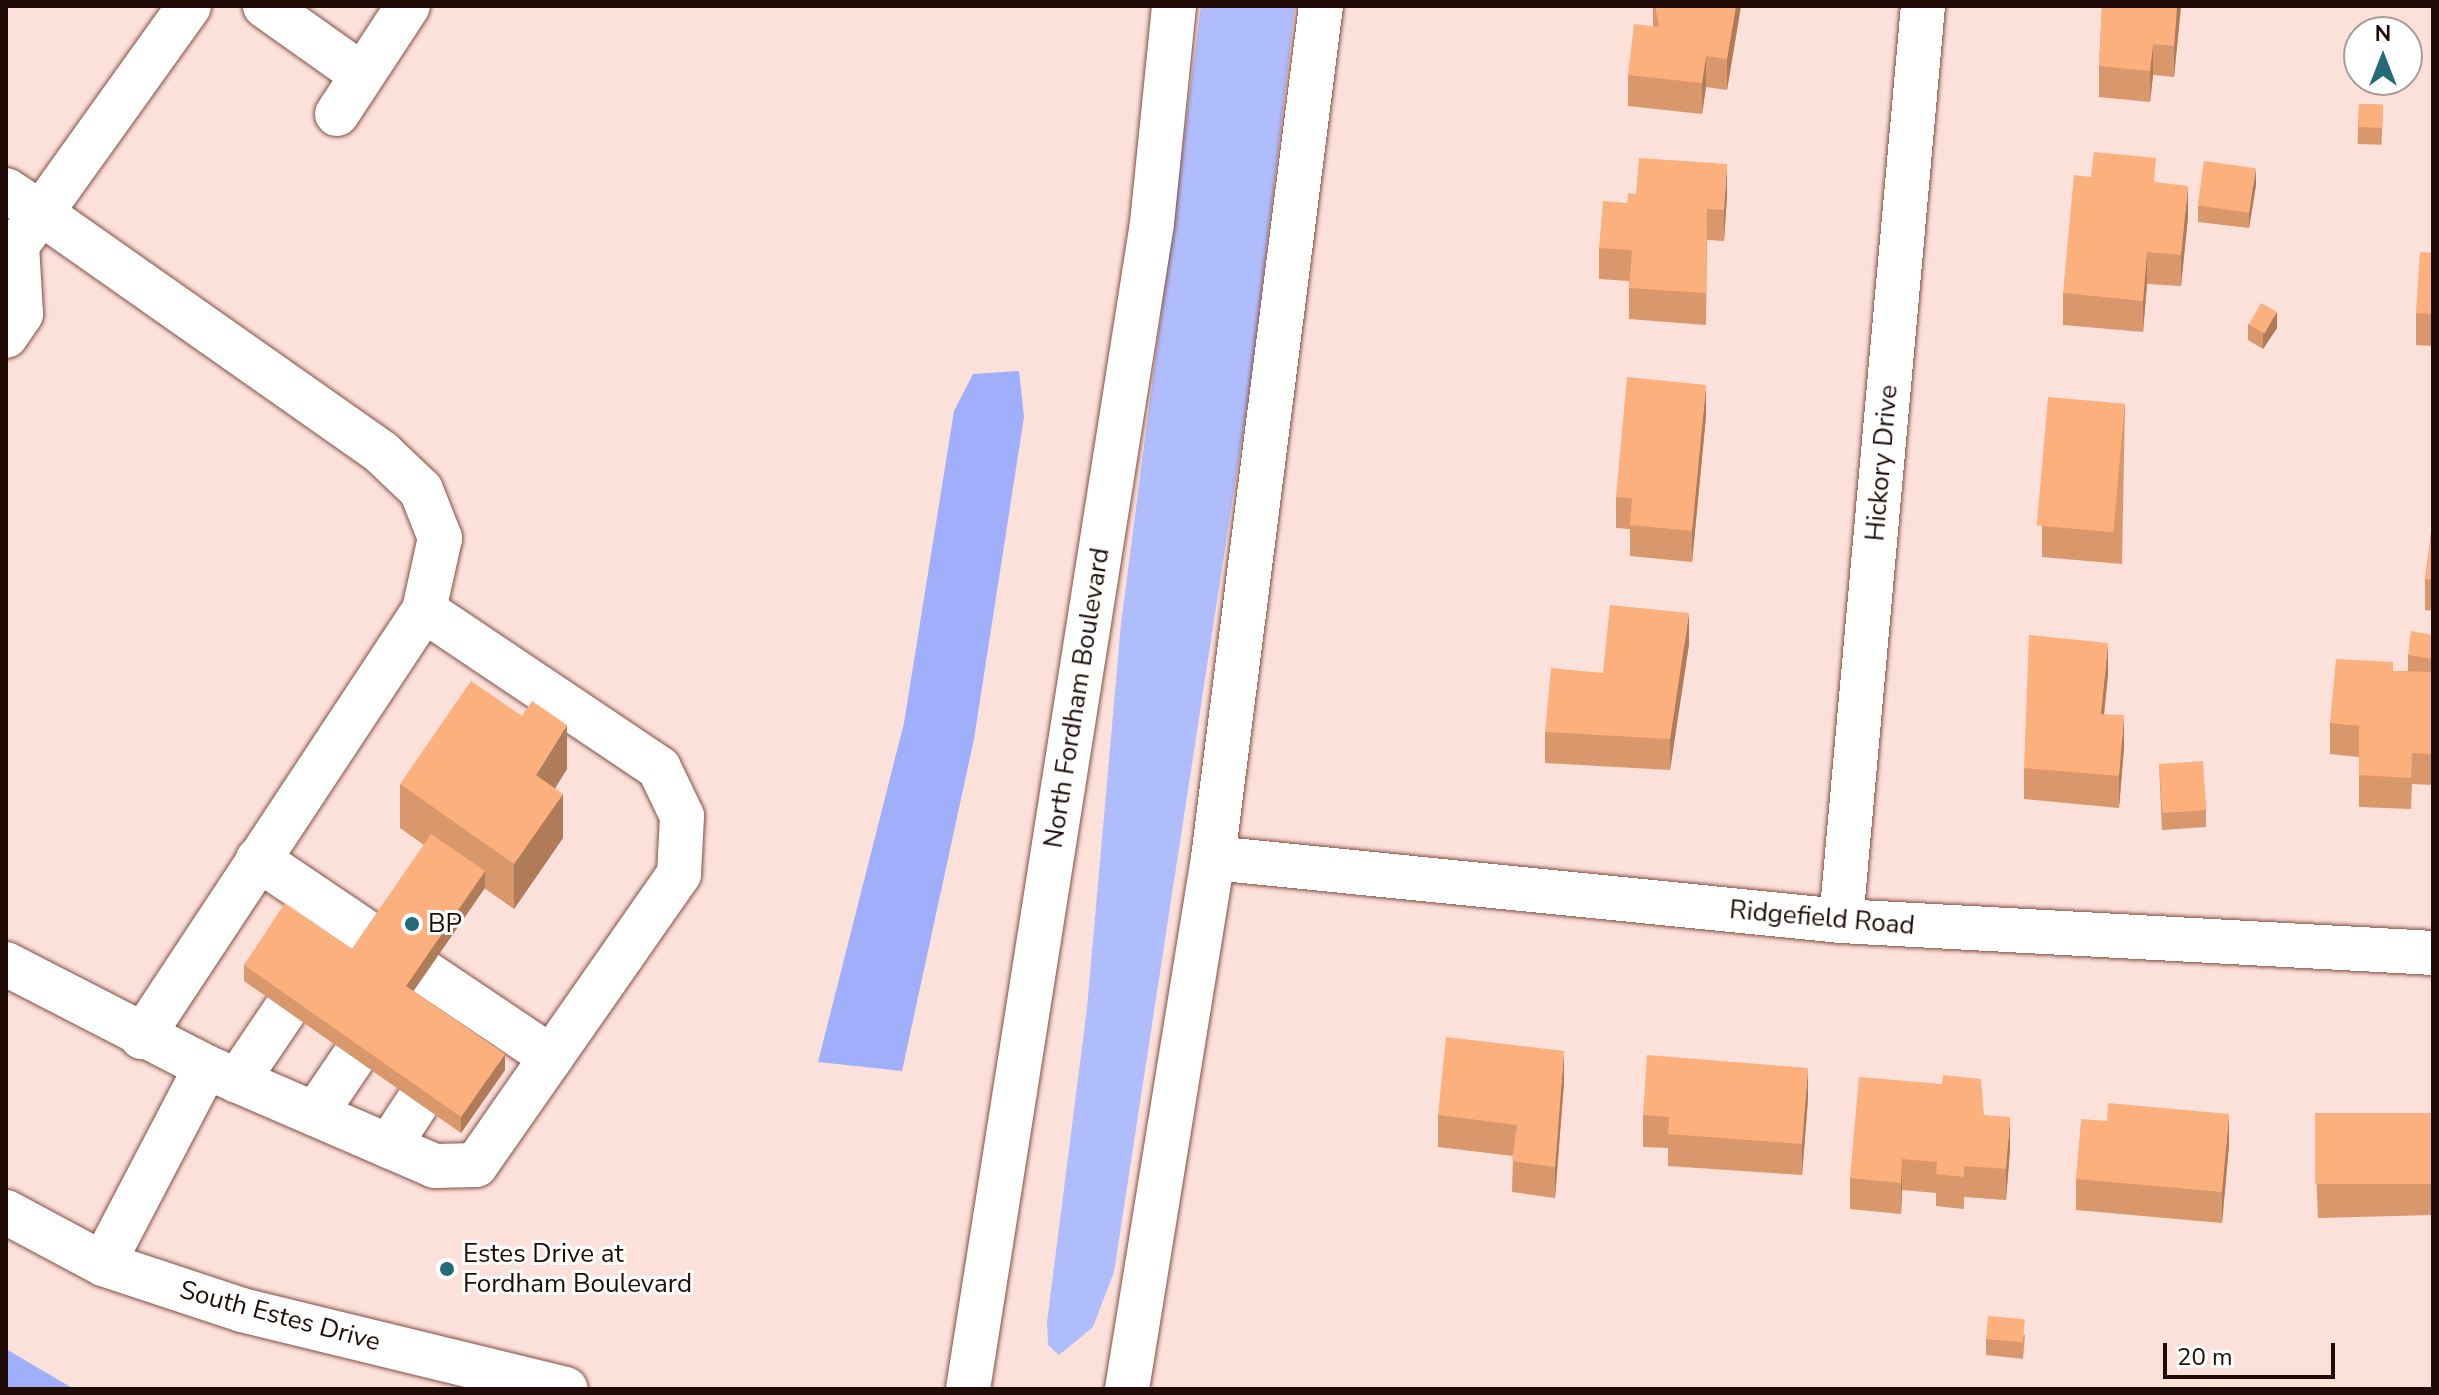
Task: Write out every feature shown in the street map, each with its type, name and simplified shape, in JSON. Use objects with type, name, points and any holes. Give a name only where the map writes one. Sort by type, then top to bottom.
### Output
[{"type":"main road","points":[[6,336],[21,314],[18,224],[189,6]]},
{"type":"main road","points":[[265,6],[361,74]]},
{"type":"main road","points":[[337,114],[408,6]]},
{"type":"main road","name":"North Fordham Boulevard","points":[[968,1389],[1152,223],[1174,6]]},
{"type":"main road","points":[[1127,1389],[1213,858],[1321,6]]},
{"type":"main road","name":"Hickory Drive","points":[[1841,921],[1923,6]]},
{"type":"main road","points":[[18,224],[382,453],[421,490],[440,538],[424,610],[142,1037]]},
{"type":"main road","points":[[6,964],[142,1037],[435,1166],[476,1165],[679,874],[682,816],[659,768],[424,610]]},
{"type":"main road","name":"Ridgefield Road","points":[[1213,858],[1841,921],[2433,953]]},
{"type":"main road","points":[[258,859],[350,935]]},
{"type":"main road","points":[[426,973],[470,1024],[551,1057]]},
{"type":"main road","points":[[103,1264],[222,1074],[285,1010]]},
{"type":"main road","points":[[315,1114],[353,1058]]},
{"type":"main road","points":[[389,1146],[417,1103]]},
{"type":"main road","name":"South Estes Drive","points":[[6,1212],[103,1264],[242,1310],[566,1389]]},
{"type":"shaded area","points":[[1201,6],[1295,6],[1252,373],[1114,1272],[1093,1327],[1059,1355],[1048,1345],[1047,1322],[1087,1008],[1121,624]]},
{"type":"shaded area","points":[[1019,371],[1024,417],[974,739],[902,1071],[818,1062],[904,723],[954,411],[973,374]]},
{"type":"shaded area","points":[[6,1349],[74,1389],[6,1389]]},
{"type":"building","points":[[1655,6],[1736,6],[1727,59],[1706,56],[1702,83],[1628,75],[1634,24],[1659,27]]},
{"type":"building","points":[[2102,6],[2177,6],[2174,46],[2153,44],[2150,71],[2099,66]]},
{"type":"building","points":[[2359,104],[2383,105],[2382,128],[2358,127]]},
{"type":"building","points":[[2094,152],[2156,158],[2154,182],[2188,186],[2181,255],[2147,252],[2143,301],[2063,293],[2074,175],[2091,177]]},
{"type":"building","points":[[1639,158],[1727,164],[1724,210],[1707,209],[1706,293],[1629,288],[1632,250],[1599,248],[1603,201],[1627,203],[1628,193],[1636,194]]},
{"type":"building","points":[[2204,161],[2255,168],[2249,213],[2198,206]]},
{"type":"building","points":[[2420,252],[2433,253],[2433,314],[2416,313]]},
{"type":"building","points":[[2261,303],[2277,312],[2265,334],[2249,325]]},
{"type":"building","points":[[1627,377],[1706,385],[1692,531],[1630,525],[1632,498],[1616,497]]},
{"type":"building","points":[[2048,397],[2125,404],[2113,532],[2037,526]]},
{"type":"building","points":[[2433,518],[2433,580],[2425,579]]},
{"type":"building","points":[[1610,605],[1689,613],[1670,739],[1545,732],[1551,668],[1603,673]]},
{"type":"building","points":[[2411,631],[2433,635],[2433,659],[2408,655]]},
{"type":"building","points":[[2029,635],[2108,643],[2101,714],[2124,715],[2119,776],[2024,768]]},
{"type":"building","points":[[2336,659],[2393,662],[2393,671],[2433,672],[2433,754],[2412,753],[2411,778],[2359,775],[2359,726],[2330,723]]},
{"type":"building","points":[[471,681],[522,716],[532,701],[567,725],[536,775],[563,794],[514,864],[400,784]]},
{"type":"building","points":[[2203,761],[2206,810],[2163,813],[2159,764]]},
{"type":"building","points":[[431,834],[485,871],[406,986],[505,1054],[461,1117],[244,965],[285,903],[352,949]]},
{"type":"building","points":[[1446,1037],[1564,1051],[1555,1167],[1512,1161],[1517,1125],[1438,1115]]},
{"type":"building","points":[[1647,1055],[1808,1068],[1802,1144],[1668,1134],[1669,1117],[1643,1115]]},
{"type":"building","points":[[1943,1075],[1981,1079],[1984,1115],[2010,1117],[2006,1169],[1964,1166],[1964,1177],[1936,1174],[1937,1162],[1902,1159],[1901,1183],[1850,1178],[1859,1077],[1942,1084]]},
{"type":"building","points":[[2108,1103],[2229,1114],[2222,1192],[2076,1179],[2081,1119],[2107,1121]]},
{"type":"building","points":[[2315,1113],[2433,1113],[2433,1184],[2315,1184]]},
{"type":"building","points":[[1988,1316],[2025,1319],[2023,1342],[1986,1339]]},
{"type":"place","name":"BP","points":[[412,924]]},
{"type":"place","name":"Estes Drive at Fordham Boulevard","points":[[447,1269]]}]
